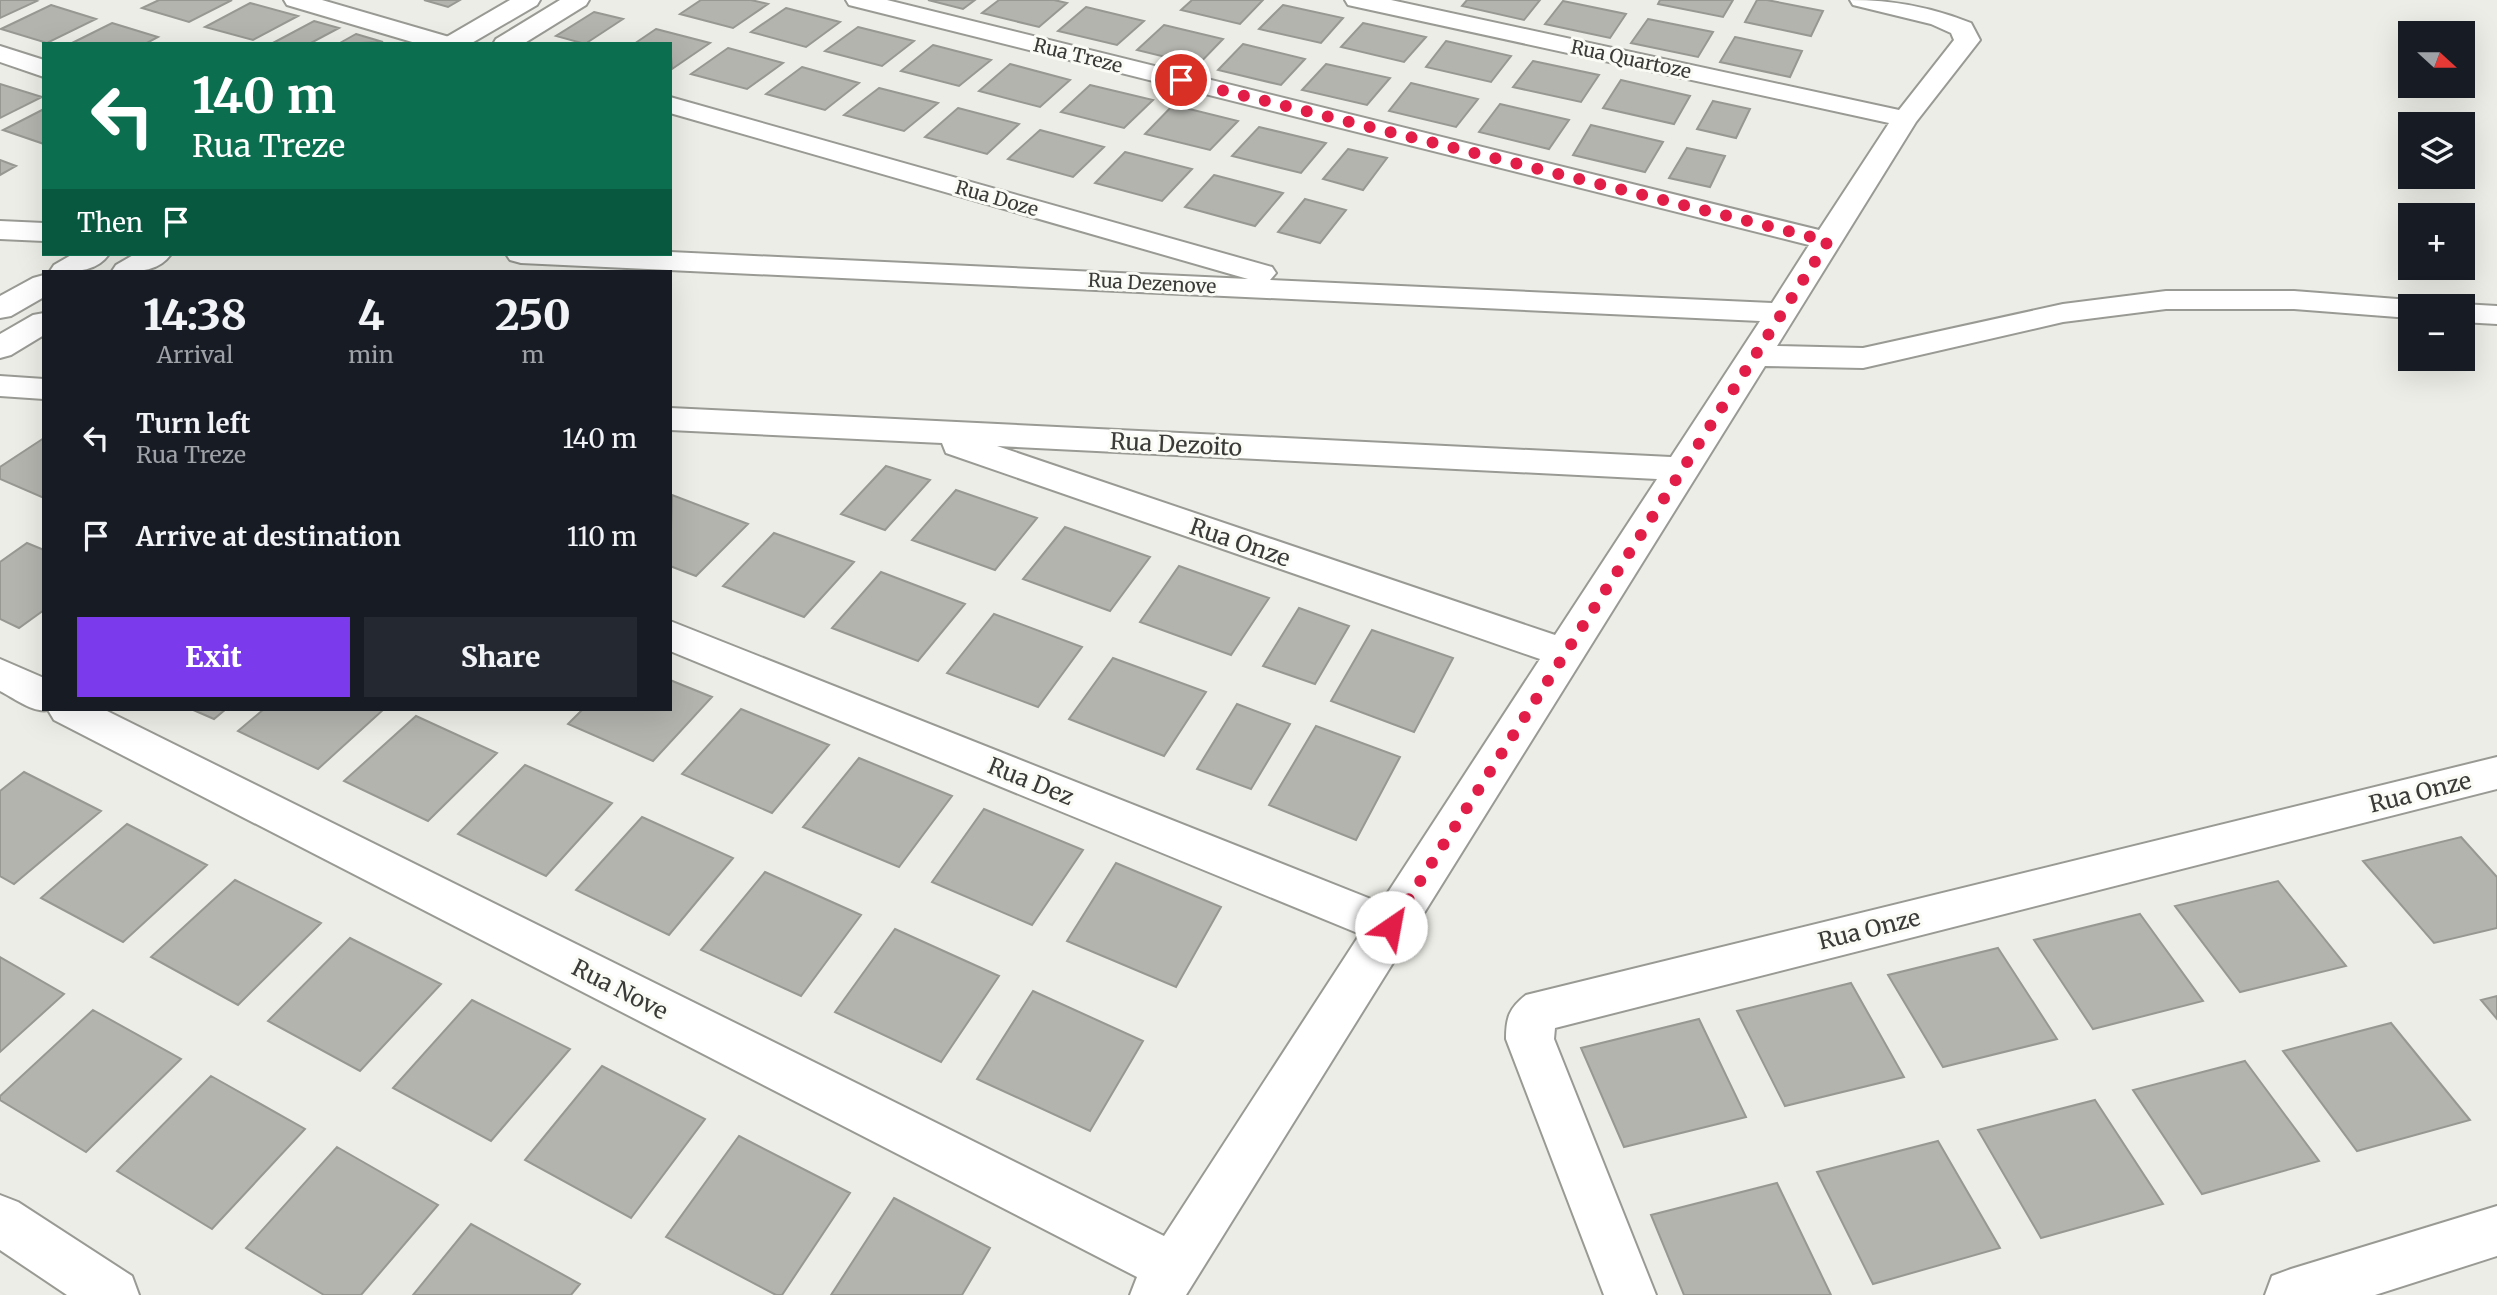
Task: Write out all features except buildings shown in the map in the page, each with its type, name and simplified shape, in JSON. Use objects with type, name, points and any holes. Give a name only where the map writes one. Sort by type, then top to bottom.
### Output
[{"type":"street","points":[[296,0],[439,42]]},
{"type":"street","points":[[455,42],[527,0]]},
{"type":"street","points":[[508,42],[577,0]]},
{"type":"street","name":"Rua Treze","points":[[858,0],[1828,241]]},
{"type":"street","name":"Rua Quartoze","points":[[1357,0],[1905,119]]},
{"type":"street","points":[[1164,1282],[1905,119],[1967,40],[1966,33],[1940,19],[1862,0]]},
{"type":"street","points":[[0,54],[42,68]]},
{"type":"street","name":"Rua Doze","points":[[672,106],[1324,291]]},
{"type":"street","points":[[0,230],[42,232]]},
{"type":"street","points":[[67,270],[91,256]]},
{"type":"street","points":[[129,270],[153,256]]},
{"type":"street","name":"Rua Dezenove","points":[[564,256],[1782,313]]},
{"type":"street","points":[[0,309],[42,285]]},
{"type":"street","points":[[1755,356],[1863,358],[2063,313],[2166,300],[2294,300],[2398,308]]},
{"type":"street","points":[[2475,314],[2497,315]]},
{"type":"street","points":[[0,348],[42,323]]},
{"type":"street","points":[[0,386],[42,389]]},
{"type":"street","name":"Rua Dezoito","points":[[672,419],[1682,470]]},
{"type":"street","name":"Rua Onze","points":[[915,430],[1565,653]]},
{"type":"street","name":"Rua Dez","points":[[672,636],[1391,927]]},
{"type":"street","points":[[0,674],[42,695]]},
{"type":"street","name":"Rua Nove","points":[[72,711],[1164,1282]]},
{"type":"street","name":"Rua Onze","points":[[1630,1295],[1530,1039],[1530,1020],[1542,1010],[2497,773]]},
{"type":"street","points":[[0,1220],[113,1295]]},
{"type":"street","points":[[2291,1295],[2497,1231]]},
{"type":"route","points":[[1181,80],[1828,241],[1391,927]]}]
